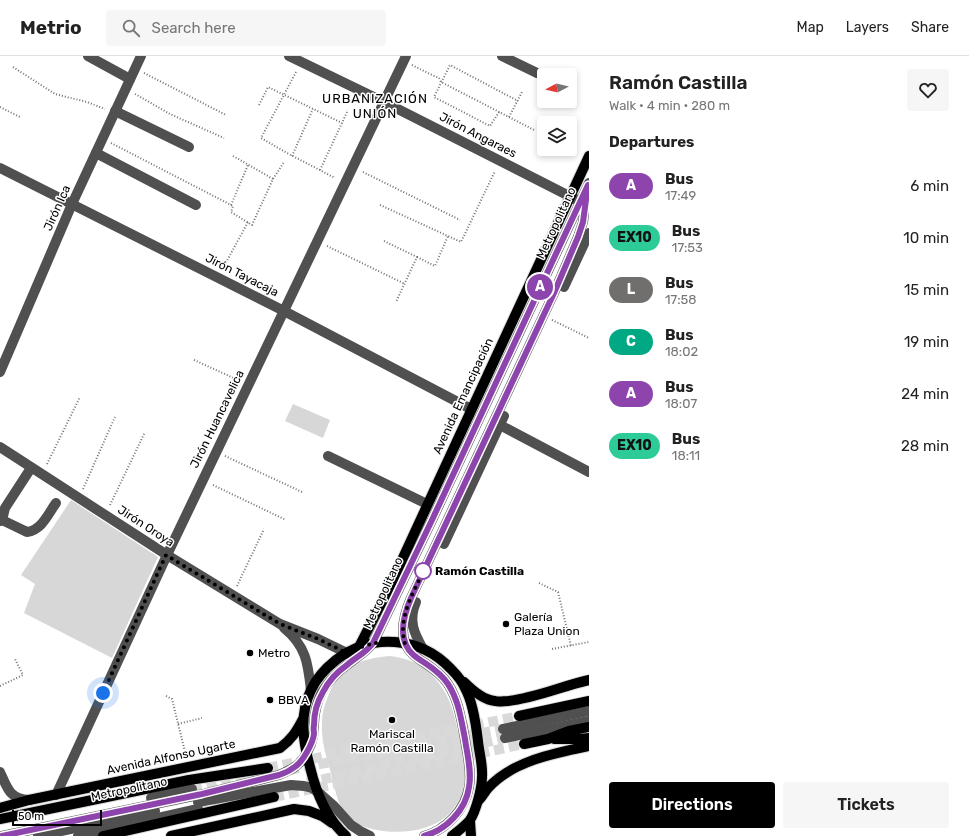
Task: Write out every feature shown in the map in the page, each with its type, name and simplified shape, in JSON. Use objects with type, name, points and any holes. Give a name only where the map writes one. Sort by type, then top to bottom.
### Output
[{"type":"main road","name":"Avenida Emancipación","points":[[359,648],[389,588],[589,156]]},
{"type":"main road","points":[[346,836],[336,825],[323,805],[306,754],[303,736],[304,717],[311,690],[320,675],[330,665],[347,653],[373,643],[405,643],[430,652],[445,662],[472,690],[485,698],[496,702],[536,696],[589,680]]},
{"type":"main road","points":[[458,676],[470,701],[482,776],[477,803],[470,820],[471,836]]},
{"type":"main road","points":[[542,711],[589,695]]},
{"type":"main road","points":[[519,716],[589,701]]},
{"type":"main road","name":"Avenida Alfonso Ugarte","points":[[0,808],[28,800],[280,748],[288,742],[296,732],[304,717]]},
{"type":"main road","points":[[524,744],[548,739],[570,731],[589,727]]},
{"type":"main road","points":[[548,739],[580,740],[589,738]]},
{"type":"main road","points":[[477,803],[489,787],[508,771],[525,763],[563,751],[589,746]]},
{"type":"main road","points":[[0,819],[189,780],[268,768]]},
{"type":"main road","points":[[102,836],[274,797]]},
{"type":"main road","points":[[172,836],[294,809],[308,811],[322,816],[336,825]]},
{"type":"main road","points":[[452,836],[470,820]]},
{"type":"street","points":[[88,56],[130,79]]},
{"type":"street","name":"Jirón Ica","points":[[0,372],[72,204],[141,56]]},
{"type":"street","name":"Jirón Angaraes","points":[[289,56],[384,102],[585,205]]},
{"type":"street","points":[[502,56],[537,74]]},
{"type":"street","name":"Jirón Huancavelica","points":[[56,795],[166,555],[405,58]]},
{"type":"street","points":[[115,112],[189,147]]},
{"type":"street","points":[[96,153],[196,205]]},
{"type":"street","name":"Jirón Tayacaja","points":[[0,168],[218,277],[471,409]]},
{"type":"street","name":"Metropolitano","points":[[405,643],[403,632],[404,617],[408,606],[554,293],[583,222],[589,184]]},
{"type":"street","name":"Metropolitano","points":[[2,836],[202,794],[279,775],[288,772],[296,766],[306,754],[312,743],[314,736],[314,716],[317,704],[323,692],[333,678],[347,665],[365,653],[373,643],[585,205]]},
{"type":"street","points":[[423,649],[413,629],[413,610],[589,233]]},
{"type":"street","points":[[500,425],[589,472]]},
{"type":"street","name":"Jirón Oroya","points":[[0,447],[166,555],[280,624],[289,632],[303,650],[309,670],[311,690]]},
{"type":"street","points":[[328,456],[427,504]]},
{"type":"street","points":[[32,468],[2,508],[1,520],[27,532],[31,531],[42,524],[56,503]]},
{"type":"street","name":"Jirón Oroya","points":[[280,624],[318,639],[347,653]]},
{"type":"street","points":[[405,643],[408,650],[414,656],[439,673],[448,683],[455,696],[460,710],[470,770],[470,786],[466,799],[459,811],[451,821],[441,828],[424,836]]},
{"type":"street","points":[[589,711],[504,733],[589,721]]},
{"type":"street","points":[[0,772],[10,792],[20,800],[28,800]]},
{"type":"street","points":[[38,836],[204,800],[291,785],[312,788],[334,806],[351,825],[370,836]]},
{"type":"street","name":"Metropolitano","points":[[0,830],[192,789]]},
{"type":"street","points":[[78,836],[198,809]]},
{"type":"path","points":[[405,58],[439,78],[442,82],[534,130]]},
{"type":"path","points":[[301,62],[261,138],[292,156],[345,183]]},
{"type":"path","points":[[499,112],[490,126],[434,97],[450,65],[518,101]]},
{"type":"path","points":[[13,67],[55,94],[87,102],[115,112]]},
{"type":"path","points":[[136,68],[226,115]]},
{"type":"path","points":[[259,105],[268,87],[342,123]]},
{"type":"path","points":[[126,89],[170,114],[224,138]]},
{"type":"path","points":[[509,117],[522,92]]},
{"type":"path","points":[[0,107],[20,117]]},
{"type":"path","points":[[292,156],[313,109]]},
{"type":"path","points":[[320,170],[348,110]]},
{"type":"path","points":[[102,139],[231,205]]},
{"type":"path","points":[[233,156],[273,179]]},
{"type":"path","points":[[380,205],[462,242],[500,161]]},
{"type":"path","points":[[248,165],[231,205],[233,206],[231,212],[252,225],[273,179],[284,162]]},
{"type":"path","points":[[353,167],[460,220]]},
{"type":"path","points":[[218,277],[248,222]]},
{"type":"path","points":[[384,241],[435,266],[448,236]]},
{"type":"path","points":[[317,241],[405,284]]},
{"type":"path","points":[[396,302],[417,258]]},
{"type":"path","points":[[549,319],[589,338]]},
{"type":"path","points":[[194,360],[248,384]]},
{"type":"path","points":[[42,474],[80,397]]},
{"type":"path","points":[[79,498],[115,417]]},
{"type":"path","points":[[106,515],[145,432]]},
{"type":"path","points":[[216,452],[302,492]]},
{"type":"path","points":[[202,480],[286,520]]},
{"type":"path","points":[[233,595],[264,529]]},
{"type":"path","points":[[539,583],[558,592],[571,646]]},
{"type":"path","points":[[552,649],[589,642]]},
{"type":"path","points":[[0,686],[23,675],[15,659]]},
{"type":"path","points":[[166,696],[172,699],[190,767]]},
{"type":"path","points":[[178,724],[202,718]]},
{"type":"shaded area","points":[[293,404],[330,420],[323,438],[285,421]]},
{"type":"shaded area","points":[[71,500],[158,557],[112,658],[24,613],[35,584],[21,575]]},
{"type":"shaded area","points":[[390,656],[406,659],[421,666],[437,680],[443,689],[455,717],[465,780],[461,797],[449,814],[429,827],[404,832],[390,832],[366,827],[355,823],[343,810],[335,791],[322,735],[324,707],[337,679],[344,672],[360,662]]},
{"type":"tunnel","points":[[268,768],[519,716]]},
{"type":"tunnel","points":[[289,770],[503,729]]},
{"type":"tunnel","points":[[307,783],[505,738]]},
{"type":"tunnel","points":[[274,797],[524,744]]},
{"type":"tunnel","points":[[192,789],[256,776]]},
{"type":"tunnel","points":[[198,809],[243,798]]},
{"type":"bus line","name":"A","points":[[2,836],[202,794],[279,775],[288,772],[301,761],[312,743],[314,736],[314,716],[317,704],[323,692],[333,678],[347,665],[365,653],[373,643],[588,185],[583,222],[578,237],[554,293],[411,598],[404,617],[403,632],[408,650],[414,656],[439,673],[448,683],[455,696],[460,710],[470,770],[470,786],[466,799],[459,811],[451,821],[441,828],[424,836]]},
{"type":"place","name":"Ramón Castilla","points":[[423,571]]},
{"type":"place","name":"Galería Plaza Union","points":[[506,624]]},
{"type":"place","name":"Metro","points":[[250,653]]},
{"type":"place","name":"BBVA","points":[[270,700]]},
{"type":"place","name":"Mariscal Ramón Castilla","points":[[392,720]]},
{"type":"district","name":"URBANIZACIÓN UNIÓN","points":[[375,106]]},
{"type":"route","points":[[103,693],[166,555],[280,624],[318,639],[347,653],[373,643],[405,643],[403,632],[404,617],[424,570],[423,571]]}]
